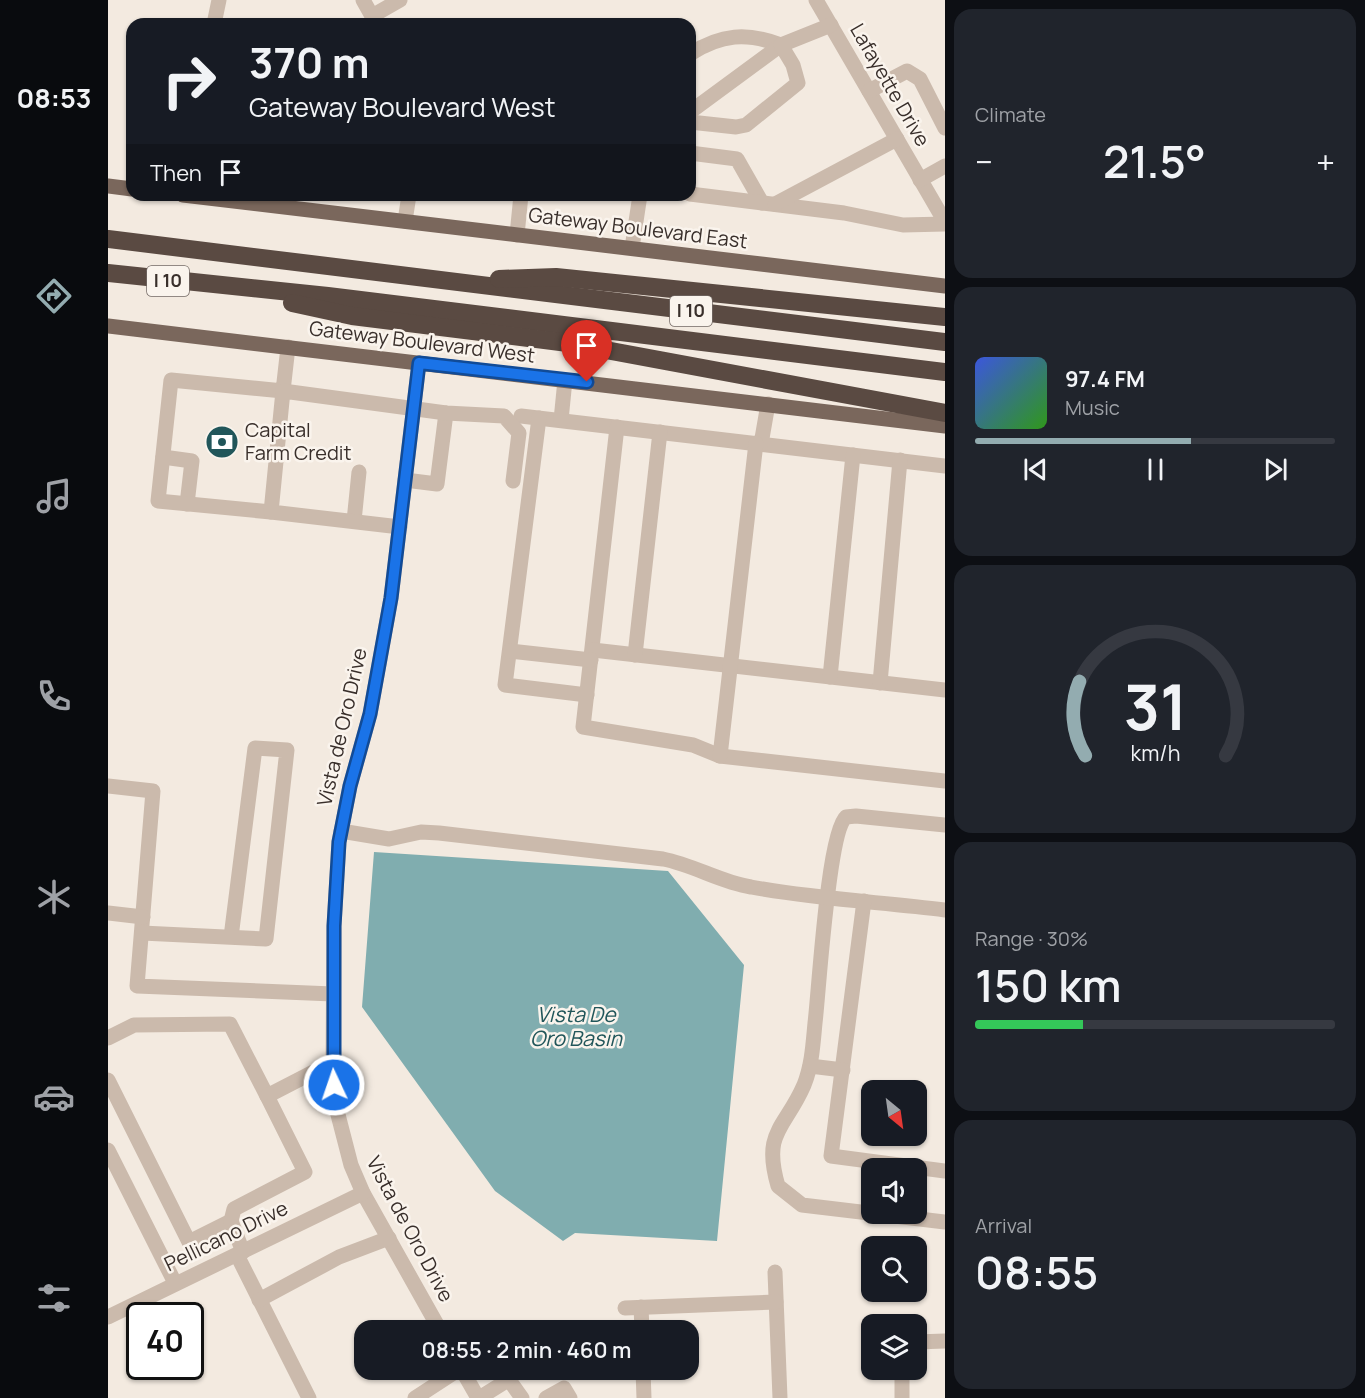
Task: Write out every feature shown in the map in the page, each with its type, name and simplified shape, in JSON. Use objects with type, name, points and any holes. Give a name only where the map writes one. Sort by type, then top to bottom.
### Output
[{"type":"highway","name":"I 10","points":[[108,239],[945,342]]},
{"type":"highway","name":"I 10","points":[[108,273],[229,288],[328,296],[945,372]]},
{"type":"highway","points":[[437,280],[556,277],[945,317]]},
{"type":"highway","points":[[229,288],[352,316],[568,343],[775,379],[945,413]]},
{"type":"main road","points":[[108,186],[126,188]]},
{"type":"main road","name":"Gateway Boulevard East","points":[[278,201],[405,221],[945,285]]},
{"type":"main road","name":"Gateway Boulevard West","points":[[108,326],[945,426]]},
{"type":"street","points":[[215,18],[219,0]]},
{"type":"street","points":[[363,0],[372,16],[400,0]]},
{"type":"street","name":"Lafayette Drive","points":[[816,0],[945,223]]},
{"type":"street","points":[[696,108],[781,45],[831,25]]},
{"type":"street","points":[[696,51],[721,38],[742,35],[781,45],[793,65],[798,83],[746,125],[736,127],[696,123]]},
{"type":"street","points":[[869,91],[907,71],[920,79],[945,128]]},
{"type":"street","points":[[768,204],[897,139]]},
{"type":"street","points":[[696,154],[737,159],[768,204]]},
{"type":"street","points":[[920,180],[945,166]]},
{"type":"street","points":[[696,195],[844,213],[903,225],[945,223]]},
{"type":"street","points":[[405,221],[408,201]]},
{"type":"street","points":[[517,235],[520,201]]},
{"type":"street","points":[[632,248],[639,201]]},
{"type":"street","points":[[271,512],[288,347]]},
{"type":"street","name":"Vista de Oro Drive","points":[[419,363],[391,598],[372,703],[341,831],[336,888],[333,1062],[336,1107],[342,1136],[363,1193],[434,1320]]},
{"type":"street","points":[[400,527],[158,501],[171,380],[414,406],[446,412],[504,416],[519,433],[513,481]]},
{"type":"street","points":[[561,420],[564,380]]},
{"type":"street","points":[[720,756],[758,443],[768,404]]},
{"type":"street","points":[[405,480],[437,484],[446,412]]},
{"type":"street","points":[[521,416],[945,466]]},
{"type":"street","points":[[539,418],[505,685],[587,695]]},
{"type":"street","points":[[617,427],[583,727],[693,745],[720,756],[945,781]]},
{"type":"street","points":[[635,655],[660,432]]},
{"type":"street","points":[[830,677],[853,455]]},
{"type":"street","points":[[163,457],[192,460],[187,504]]},
{"type":"street","points":[[880,683],[900,460]]},
{"type":"street","points":[[354,521],[359,472]]},
{"type":"street","points":[[510,651],[635,655],[945,690]]},
{"type":"street","points":[[142,933],[266,939],[287,750],[255,748],[231,937]]},
{"type":"street","points":[[108,786],[153,791],[137,986],[333,994]]},
{"type":"street","points":[[945,825],[846,817],[838,828],[810,1066],[798,1098],[776,1134],[772,1154],[777,1186],[802,1205],[945,1222]]},
{"type":"street","points":[[341,831],[389,839],[421,832],[439,833],[663,859],[752,887],[945,910]]},
{"type":"street","points":[[864,901],[831,1156],[945,1171]]},
{"type":"street","points":[[108,913],[143,916]]},
{"type":"street","points":[[108,1038],[134,1025],[230,1024],[305,1172],[234,1209],[231,1221],[240,1253],[259,1299],[309,1398]]},
{"type":"street","points":[[267,1096],[333,1062]]},
{"type":"street","points":[[810,1066],[843,1070]]},
{"type":"street","points":[[108,1080],[189,1242],[231,1221]]},
{"type":"street","points":[[108,1150],[175,1283]]},
{"type":"street","name":"Pellicano Drive","points":[[108,1317],[363,1193]]},
{"type":"street","points":[[259,1299],[339,1257],[389,1238]]},
{"type":"street","points":[[775,1272],[780,1398]]},
{"type":"street","points":[[625,1308],[776,1302]]},
{"type":"street","points":[[641,1307],[642,1320]]},
{"type":"street","points":[[927,1342],[945,1341]]},
{"type":"street","points":[[416,1398],[444,1380]]},
{"type":"street","points":[[466,1380],[478,1398],[499,1380]]},
{"type":"street","points":[[509,1380],[522,1398]]},
{"type":"street","points":[[643,1380],[644,1398]]},
{"type":"street","points":[[902,1380],[902,1398]]},
{"type":"street","points":[[548,1397],[564,1388],[570,1398]]},
{"type":"water","name":"Vista De Oro Basin","points":[[374,852],[668,871],[744,965],[717,1241],[575,1233],[563,1241],[495,1191],[362,1007]]},
{"type":"place","name":"Capital Farm Credit","points":[[222,442]]},
{"type":"route","points":[[334,1085],[334,926],[339,842],[350,786],[370,714],[391,598],[419,363],[587,382]]}]
